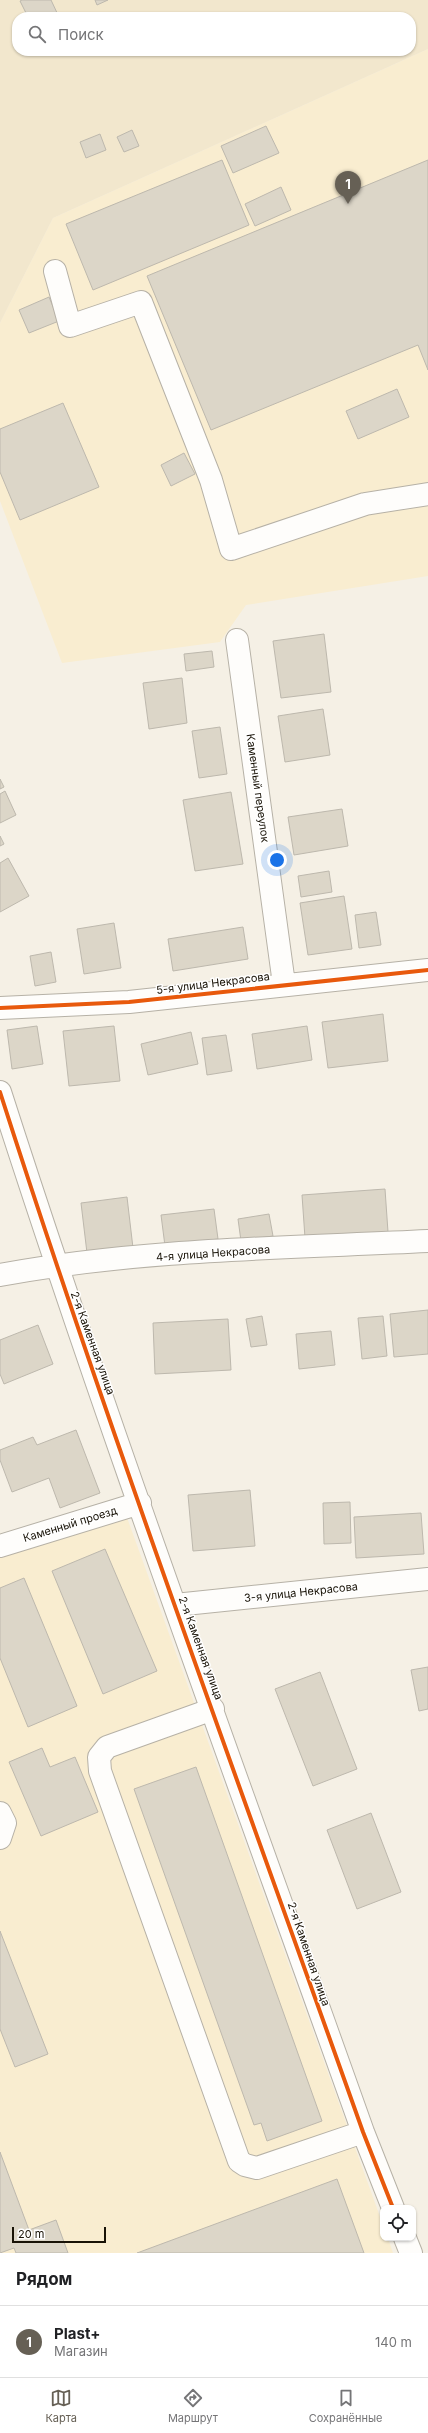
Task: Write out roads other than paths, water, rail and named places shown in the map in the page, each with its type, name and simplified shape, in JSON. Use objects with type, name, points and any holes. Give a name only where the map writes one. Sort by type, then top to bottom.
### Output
[{"type":"street","points":[[55,271],[70,326],[141,302],[211,480],[231,549],[365,504],[428,494]]},
{"type":"street","name":"Каменный переулок","points":[[237,640],[284,984]]},
{"type":"street","name":"5-я улица Некрасова","points":[[0,1008],[129,1002],[284,984],[428,970]]},
{"type":"street","name":"2-я Каменная улица","points":[[0,1092],[55,1265],[363,2132],[392,2205]]},
{"type":"street","name":"4-я улица Некрасова","points":[[0,1275],[55,1265],[192,1253],[428,1241]]},
{"type":"street","name":"Каменный проезд","points":[[0,1546],[140,1502]]},
{"type":"street","name":"3-я улица Некрасова","points":[[175,1605],[428,1579]]},
{"type":"street","points":[[213,1709],[107,1747],[99,1757],[98,1764],[105,1786],[239,2161],[245,2165],[257,2168],[363,2132]]},
{"type":"street","points":[[0,1813],[5,1823],[0,1838]]},
{"type":"street","points":[[406,2241],[411,2253]]},
{"type":"place","name":"Plast+","points":[[348,204]]}]
